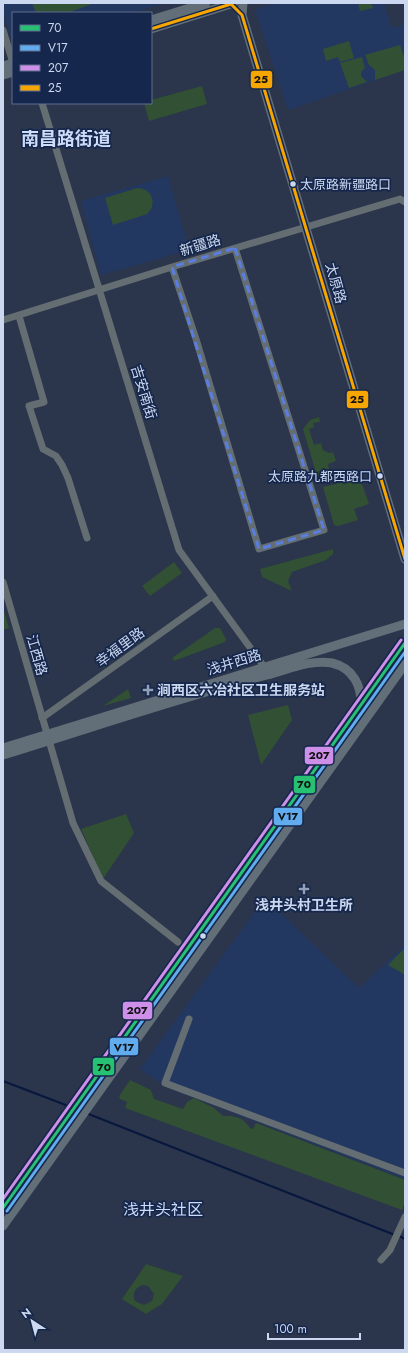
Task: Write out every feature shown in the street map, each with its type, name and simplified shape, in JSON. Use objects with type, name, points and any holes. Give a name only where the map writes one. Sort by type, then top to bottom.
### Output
[{"type":"main road","points":[[152,20],[206,3]]},
{"type":"main road","points":[[152,29],[232,3]]},
{"type":"main road","name":"太原路","points":[[232,3],[242,15]]},
{"type":"main road","name":"太原路","points":[[243,3],[242,15],[405,559]]},
{"type":"main road","name":"浅井西路","points":[[3,755],[48,738],[405,624]]},
{"type":"main road","points":[[3,1208],[405,643]]},
{"type":"main road","name":"浅井西路","points":[[3,748],[48,738],[247,680],[313,663],[331,663],[345,668],[355,676],[360,694],[361,706]]},
{"type":"main road","points":[[3,1226],[94,1101],[405,664]]},
{"type":"street","points":[[3,30],[12,60]]},
{"type":"street","name":"吉安南街","points":[[42,104],[179,550],[265,668]]},
{"type":"street","name":"新疆路","points":[[3,320],[172,267],[400,199],[405,202]]},
{"type":"street","points":[[172,267],[196,339],[259,549],[324,530],[235,248]]},
{"type":"street","points":[[19,316],[44,402],[29,406],[43,449],[56,456],[68,478],[87,538]]},
{"type":"street","name":"江西路","points":[[3,582],[73,823],[101,881],[178,942]]},
{"type":"street","name":"幸福里路","points":[[42,718],[213,596]]},
{"type":"street","points":[[189,1019],[165,1083],[405,1173]]},
{"type":"street","points":[[380,1260],[390,1250],[405,1217]]},
{"type":"highlighted area","points":[[235,248],[324,530],[259,549],[172,267]]},
{"type":"shaded area","points":[[3,3],[166,3],[135,12],[12,12],[12,42],[3,13]]},
{"type":"shaded area","points":[[275,3],[384,3],[392,28],[405,24],[405,70],[288,110],[255,9]]},
{"type":"shaded area","points":[[168,176],[189,250],[101,275],[81,201]]},
{"type":"shaded area","points":[[265,898],[359,988],[405,945],[405,1179],[166,1087],[140,1069]]},
{"type":"green space","points":[[32,3],[95,3],[70,12],[36,12]]},
{"type":"green space","points":[[358,3],[371,3],[373,8],[360,11]]},
{"type":"green space","points":[[349,41],[354,58],[340,62],[338,57],[326,61],[323,49]]},
{"type":"green space","points":[[400,45],[405,60],[405,70],[375,80],[375,70],[369,65],[365,55]]},
{"type":"green space","points":[[362,57],[365,68],[361,72],[361,76],[367,82],[349,88],[340,63]]},
{"type":"green space","points":[[202,86],[207,104],[149,121],[144,104],[152,104],[152,100]]},
{"type":"green space","points":[[137,188],[146,191],[152,197],[153,201],[150,210],[147,214],[113,225],[105,198]]},
{"type":"green space","points":[[319,417],[320,422],[313,423],[314,427],[309,429],[314,445],[321,443],[323,450],[329,453],[333,452],[336,461],[328,464],[330,473],[339,471],[341,476],[325,480],[316,473],[303,429],[310,420]]},
{"type":"green space","points":[[360,478],[369,504],[354,509],[358,520],[338,526],[334,525],[323,487]]},
{"type":"green space","points":[[333,549],[333,554],[326,560],[292,572],[288,581],[292,591],[262,577],[260,569]]},
{"type":"green space","points":[[174,562],[182,573],[150,596],[142,586]]},
{"type":"green space","points":[[3,608],[9,628],[3,630]]},
{"type":"green space","points":[[215,628],[220,628],[226,639],[225,642],[174,661],[172,658]]},
{"type":"green space","points":[[128,689],[131,698],[103,706]]},
{"type":"green space","points":[[288,705],[292,720],[261,765],[248,715]]},
{"type":"green space","points":[[126,814],[134,833],[103,879],[81,829]]},
{"type":"green space","points":[[405,948],[405,975],[388,965]]},
{"type":"green space","points":[[130,1080],[151,1090],[154,1099],[183,1109],[187,1102],[194,1098],[214,1108],[223,1116],[232,1116],[241,1119],[252,1129],[256,1123],[405,1180],[405,1201],[402,1210],[125,1108],[127,1102],[120,1099],[119,1096]]},
{"type":"green space","points":[[146,1264],[183,1276],[162,1304],[146,1314],[122,1299]],"holes":[[[142,1285],[148,1286],[154,1294],[152,1301],[144,1305],[135,1301],[134,1294],[136,1290]]]},
{"type":"waterway","points":[[3,1081],[71,1107]]},
{"type":"waterway","points":[[86,1113],[395,1235]]},
{"type":"waterway","points":[[399,1236],[405,1239]]},
{"type":"transit line","name":"25","points":[[152,29],[231,4],[242,15],[405,559]]},
{"type":"transit line","name":"207","points":[[3,1199],[401,640]]},
{"type":"transit line","name":"70","points":[[3,1208],[405,643]]},
{"type":"transit line","name":"V17","points":[[7,1211],[405,652]]},
{"type":"place","name":"太原路新疆路口","points":[[293,184]]},
{"type":"place","name":"太原路九都西路口","points":[[380,476]]},
{"type":"place","name":"涧西区六冶社区卫生服务站","points":[[148,690]]},
{"type":"place","name":"浅井头村卫生所","points":[[304,889]]},
{"type":"district","name":"南昌路街道","points":[[66,139]]},
{"type":"district","name":"浅井头社区","points":[[163,1209]]}]
